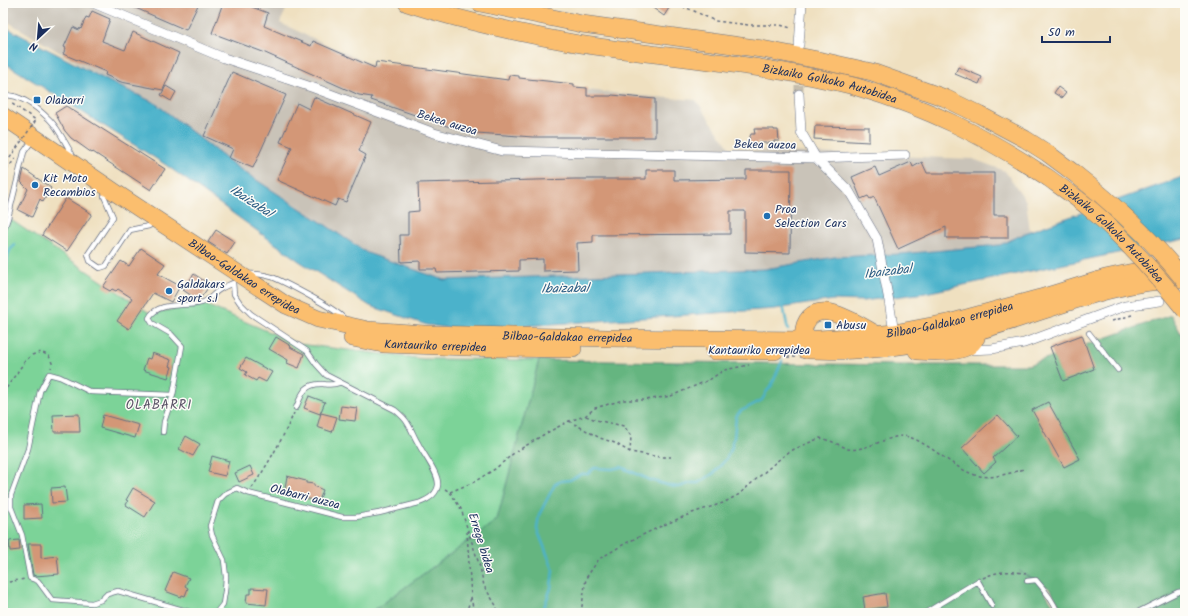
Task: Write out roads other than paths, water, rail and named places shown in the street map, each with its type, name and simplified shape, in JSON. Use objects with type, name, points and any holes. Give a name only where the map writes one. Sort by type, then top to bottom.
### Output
[{"type":"highway","name":"Bizkaiko Golkoko Autobidea","points":[[407,3],[486,25],[574,43],[754,66],[855,86],[937,115],[1014,155],[1048,177],[1089,208],[1113,230],[1159,278],[1185,310]]},
{"type":"highway","name":"Bizkaiko Golkoko Autobidea","points":[[480,3],[582,24],[762,49],[823,61],[872,72],[945,98],[1025,139],[1074,173],[1102,195],[1138,228],[1185,280]]},
{"type":"highway","name":"Bilbao-Galdakao errepidea","points":[[7,109],[72,163],[237,279],[286,305],[318,319],[368,330],[424,334],[804,345]]},
{"type":"highway","name":"Kantauriko errepidea","points":[[3,128],[26,150],[104,196],[149,226],[237,279],[275,309],[310,327],[350,338],[383,344],[495,348],[750,351],[804,345],[853,350],[886,338],[918,344],[973,329]]},
{"type":"highway","name":"Bilbao-Galdakao errepidea","points":[[973,329],[1040,298],[1105,278],[1138,271],[1166,268],[1185,268]]},
{"type":"highway","name":"Bilbao-Galdakao errepidea","points":[[973,329],[1111,290],[1142,284],[1172,280],[1185,280]]},
{"type":"highway","points":[[804,345],[805,325],[808,320],[822,311],[831,312],[844,317],[886,338],[921,351],[953,351],[966,348],[971,345],[973,329]]},
{"type":"street","name":"Bekea auzoa","points":[[93,3],[224,58],[314,88],[434,133],[502,151],[816,158],[905,155]]},
{"type":"street","points":[[799,45],[802,3]]},
{"type":"street","name":"Bekea auzoa","points":[[799,94],[801,132],[816,158],[849,191],[877,239],[889,301],[886,338]]},
{"type":"street","points":[[953,351],[992,349],[1024,343],[1094,316],[1126,306],[1160,301]]},
{"type":"street","points":[[973,329],[985,346],[992,349]]},
{"type":"lane","points":[[3,95],[19,98],[40,111],[51,121],[72,154],[72,163]]},
{"type":"lane","points":[[3,232],[26,150]]},
{"type":"lane","points":[[104,196],[113,217],[88,254],[90,260],[100,268],[106,266],[130,230],[149,226]]},
{"type":"lane","points":[[237,279],[234,294],[240,303],[251,314],[307,351],[326,375],[339,383]]},
{"type":"lane","points":[[163,432],[164,422],[173,395],[182,346],[171,334],[152,323],[148,318],[156,310],[181,304],[200,303],[206,301],[219,290],[237,279]]},
{"type":"lane","points":[[1089,333],[1118,370]]},
{"type":"lane","points":[[173,395],[91,392],[60,377],[49,374],[40,391],[28,449],[12,495],[11,507],[22,534],[30,578],[38,581],[52,600],[92,603],[101,600],[107,594],[118,591],[193,613]]},
{"type":"lane","points":[[296,408],[308,386],[316,384],[334,385],[339,383]]},
{"type":"lane","name":"Olabarri auzoa","points":[[216,613],[223,604],[226,577],[224,560],[212,535],[210,526],[218,501],[226,494],[238,488],[248,493],[342,517],[356,517],[419,503],[429,499],[435,493],[438,485],[437,476],[417,442],[409,424],[402,415],[395,410],[339,383]]},
{"type":"lane","points":[[1027,581],[1036,580],[1050,598],[1058,613]]},
{"type":"lane","points":[[925,613],[978,581],[992,606]]},
{"type":"lane","points":[[1136,613],[1178,592],[1185,591]]},
{"type":"water","name":"Ibaizabal","points":[[3,26],[112,83],[155,103],[238,168],[367,253],[444,280],[765,269],[835,257],[901,254],[1000,245],[1030,231],[1185,176],[1185,239],[925,293],[863,301],[833,300],[775,309],[464,330],[427,325],[370,306],[299,261],[166,165],[3,62]]},
{"type":"waterway","points":[[3,279],[10,250],[15,245]]},
{"type":"waterway","points":[[783,305],[788,330]]},
{"type":"waterway","points":[[544,613],[543,610],[551,588],[553,569],[537,529],[539,515],[555,484],[561,481],[570,480],[581,474],[588,474],[594,468],[612,469],[621,467],[650,480],[671,486],[679,487],[691,483],[698,483],[714,473],[726,459],[732,447],[736,417],[741,411],[762,400],[771,387],[782,361]]},
{"type":"tunnel","points":[[799,72],[799,94]]},
{"type":"place","name":"Olabarri","points":[[37,100]]},
{"type":"place","name":"Kit Moto Recambios","points":[[35,185]]},
{"type":"place","name":"Proa Selection Cars","points":[[767,216]]},
{"type":"place","name":"Galdakars sport s.l","points":[[169,291]]},
{"type":"place","name":"Abusu","points":[[828,325]]},
{"type":"district","name":"OLABARRI","points":[[159,405]]}]
